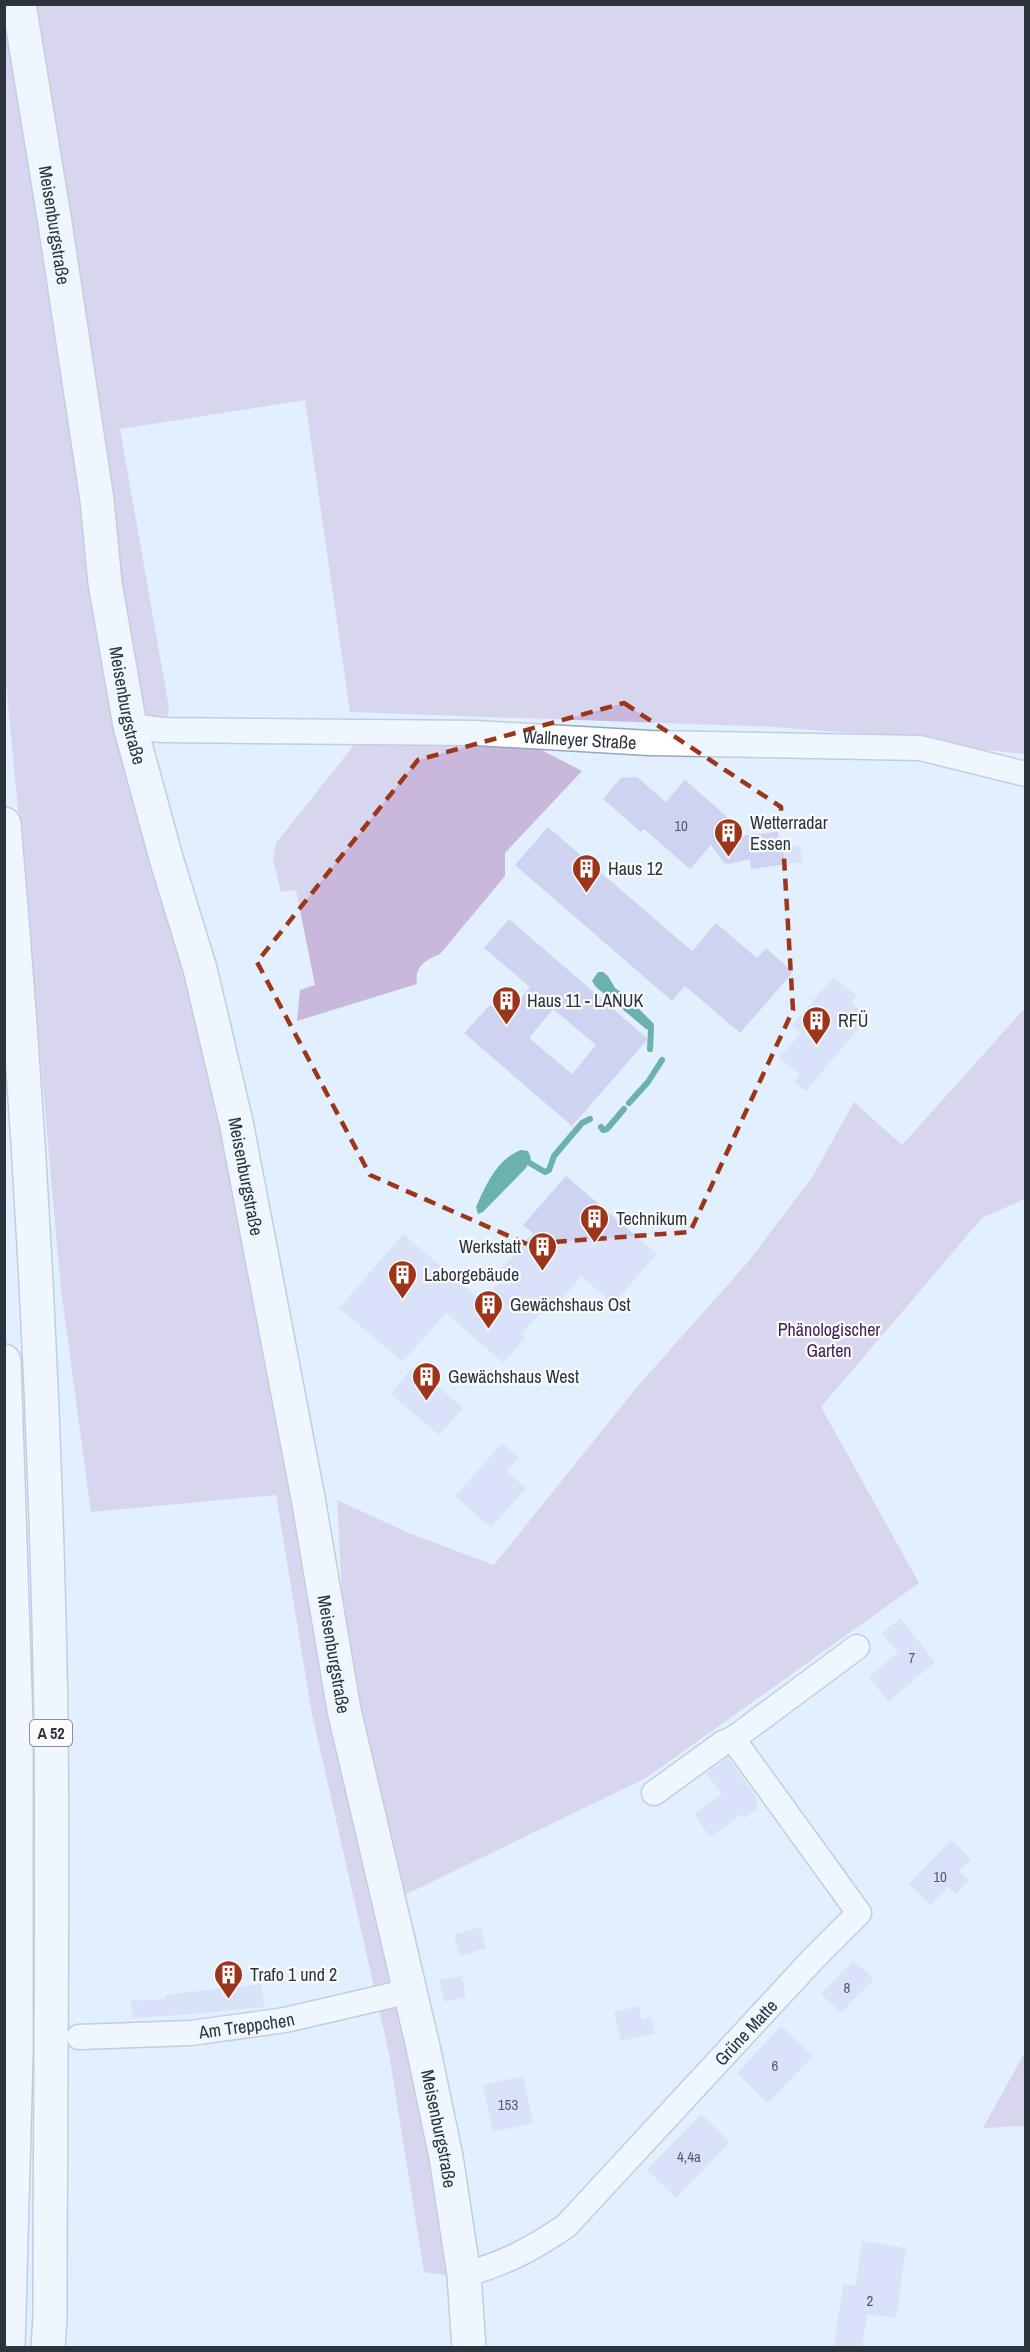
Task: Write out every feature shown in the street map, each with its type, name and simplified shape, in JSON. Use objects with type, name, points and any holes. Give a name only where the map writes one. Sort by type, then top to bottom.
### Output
[{"type":"main road","name":"Meisenburgstraße","points":[[19,4],[56,223],[97,500],[105,583],[130,726],[166,858],[200,969],[236,1122],[308,1498],[344,1710],[410,1991],[446,2157],[464,2275],[469,2348]]},
{"type":"main road","name":"A 52","points":[[4,824],[26,1118],[43,1442],[51,1716],[50,2317],[48,2348]]},
{"type":"main road","name":"A 52","points":[[4,1361],[16,1724],[16,2056],[8,2348]]},
{"type":"street","name":"Wallneyer Straße","points":[[130,726],[162,730],[477,733],[650,742],[920,748],[1026,774]]},
{"type":"street","points":[[654,1793],[723,1743],[733,1739],[857,1647]]},
{"type":"street","name":"Grüne Matte","points":[[464,2275],[512,2259],[566,2226],[813,1959],[859,1913],[733,1739]]},
{"type":"street","name":"Am Treppchen","points":[[78,2037],[191,2033],[285,2020],[410,1991]]},
{"type":"highlighted area","points":[[624,703],[781,807],[793,1010],[690,1232],[527,1244],[370,1175],[257,962],[418,760]]},
{"type":"green space","points":[[4,5],[1025,5],[1025,754],[876,735],[775,727],[350,712],[305,400],[120,429],[169,708],[167,718],[129,724],[197,970],[461,2278],[424,2272],[389,2053],[312,1714],[276,1495],[91,1512],[61,1289],[5,672]]},
{"type":"green space","points":[[524,741],[582,771],[505,853],[505,876],[440,954],[422,964],[417,973],[417,984],[297,1021],[300,990],[315,985],[296,890],[281,892],[273,859],[276,843],[355,744]]},
{"type":"green space","name":"Phänologischer Garten","points":[[1025,1008],[1025,1199],[982,1218],[821,1407],[919,1583],[646,1778],[390,1902],[348,1710],[337,1500],[411,1534],[494,1565],[637,1387],[748,1262],[813,1176],[854,1102],[902,1145]]},
{"type":"green space","points":[[1025,2052],[1025,2126],[983,2128]]},
{"type":"shaded area","points":[[598,972],[603,972],[608,976],[615,988],[654,1024],[651,1030],[646,1029],[596,987],[592,981]]},
{"type":"shaded area","points":[[521,1150],[528,1151],[531,1158],[526,1168],[483,1212],[478,1214],[476,1207],[493,1174],[505,1160]]},
{"type":"building","points":[[637,777],[666,802],[685,780],[732,821],[717,838],[778,832],[780,848],[800,845],[803,862],[751,869],[750,859],[730,864],[724,863],[711,845],[690,869],[644,829],[641,832],[603,799],[621,778]]},
{"type":"building","name":"Haus 12","points":[[548,827],[692,951],[716,923],[757,958],[766,948],[793,972],[740,1033],[685,986],[672,1001],[515,865]]},
{"type":"building","name":"Haus 11 - LANUK","points":[[509,919],[648,1039],[572,1126],[464,1033],[490,1005],[505,1017],[530,987],[484,948]],"holes":[[[553,1009],[596,1045],[572,1074],[529,1038]]]},
{"type":"building","name":"RFÜ","points":[[833,977],[857,996],[852,1003],[868,1017],[806,1091],[794,1081],[800,1074],[779,1058],[801,1033],[792,1026]]},
{"type":"building","points":[[566,1176],[657,1254],[613,1304],[581,1276],[552,1311],[547,1307],[520,1334],[525,1338],[503,1363],[446,1313],[403,1362],[339,1308],[403,1234],[483,1302],[507,1272],[502,1268],[533,1233],[523,1225]]},
{"type":"building","name":"Gewächshaus West","points":[[414,1366],[463,1408],[439,1435],[391,1394]]},
{"type":"building","points":[[502,1443],[519,1457],[507,1472],[526,1488],[491,1528],[455,1496]]},
{"type":"building","points":[[900,1618],[935,1662],[888,1702],[869,1677],[898,1652],[882,1634]]},
{"type":"building","points":[[728,1757],[758,1800],[755,1802],[759,1808],[745,1818],[742,1814],[710,1837],[694,1814],[722,1794],[706,1773]]},
{"type":"building","points":[[951,1840],[971,1859],[959,1871],[969,1880],[956,1894],[948,1887],[931,1905],[909,1884]]},
{"type":"building","points":[[480,1927],[486,1948],[460,1956],[454,1935]]},
{"type":"building","points":[[853,1960],[874,1979],[841,2013],[821,1994]]},
{"type":"building","points":[[462,1976],[466,1997],[444,2002],[440,1980]]},
{"type":"building","points":[[261,1984],[264,2007],[132,2018],[131,2001],[165,1999],[165,1995]]},
{"type":"building","points":[[639,2006],[642,2019],[651,2017],[655,2033],[621,2041],[614,2012]]},
{"type":"building","points":[[781,2026],[813,2056],[768,2103],[737,2073]]},
{"type":"building","points":[[523,2076],[533,2123],[493,2132],[483,2085]]},
{"type":"building","points":[[701,2114],[730,2142],[676,2198],[647,2170]]},
{"type":"building","points":[[862,2241],[906,2248],[896,2318],[867,2314],[862,2348],[834,2348],[843,2284],[856,2286]]},
{"type":"waterway","points":[[650,1049],[651,1030]]},
{"type":"waterway","points":[[629,1103],[648,1082],[662,1060]]},
{"type":"waterway","points":[[601,1127],[603,1130],[607,1129],[624,1109]]},
{"type":"waterway","points":[[528,1162],[545,1172],[549,1170],[554,1156],[582,1123],[590,1119]]},
{"type":"place","name":"Wetterradar Essen","points":[[729,858]]},
{"type":"place","name":"Haus 12","points":[[587,894]]},
{"type":"place","name":"Haus 11 - LANUK","points":[[506,1026]]},
{"type":"place","name":"RFÜ","points":[[817,1046]]},
{"type":"place","name":"Technikum","points":[[595,1244]]},
{"type":"place","name":"Werkstatt","points":[[542,1272]]},
{"type":"place","name":"Laborgebäude","points":[[403,1300]]},
{"type":"place","name":"Gewächshaus Ost","points":[[489,1330]]},
{"type":"place","name":"Gewächshaus West","points":[[427,1402]]},
{"type":"place","name":"Trafo 1 und 2","points":[[229,2000]]}]
